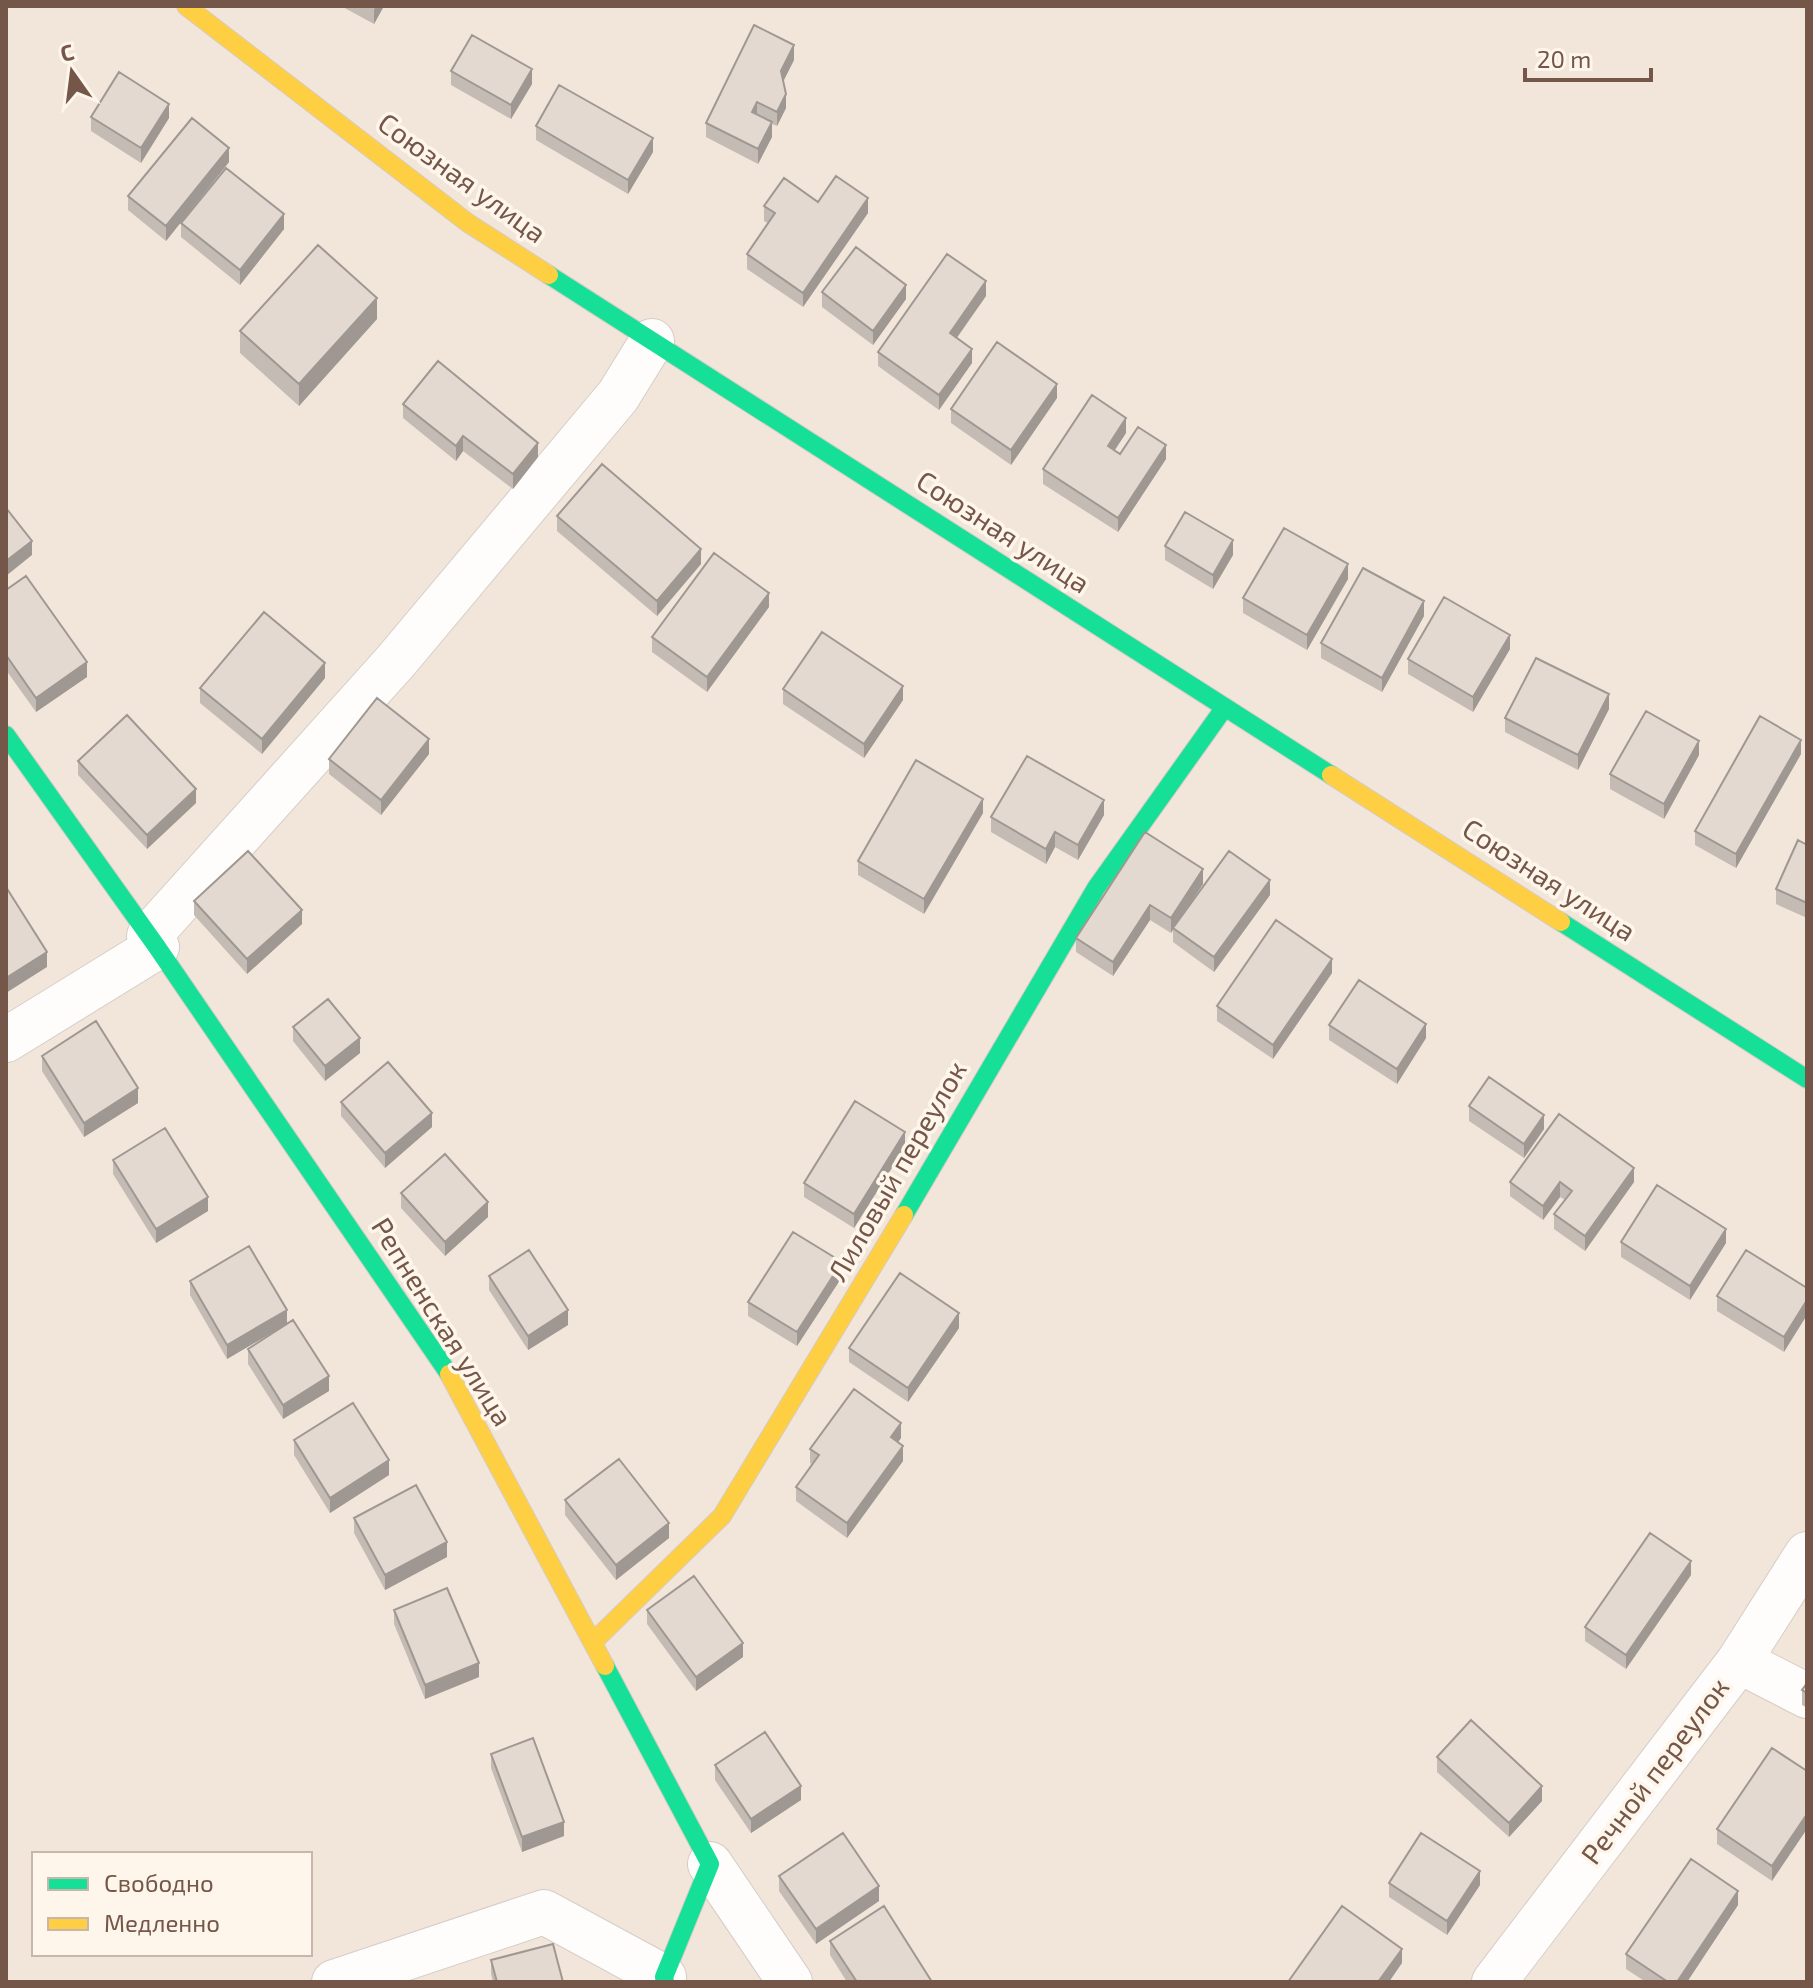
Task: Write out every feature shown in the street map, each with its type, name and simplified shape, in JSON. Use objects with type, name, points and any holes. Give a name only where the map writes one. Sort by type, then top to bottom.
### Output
[{"type":"street","name":"Союзная улица","points":[[186,6],[468,223],[1807,1079]]},
{"type":"street","points":[[6,1040],[153,942],[406,649],[618,396],[652,341]]},
{"type":"street","name":"Лиловый переулок","points":[[593,1642],[722,1516],[850,1308],[1096,888],[1225,707]]},
{"type":"street","name":"Репненская улица","points":[[6,735],[153,942],[453,1380],[710,1864]]},
{"type":"street","name":"Речной переулок","points":[[1494,1982],[1739,1661],[1807,1554]]},
{"type":"street","points":[[1739,1661],[1807,1696]]},
{"type":"street","points":[[334,1982],[544,1912],[664,1979],[710,1864]]},
{"type":"street","points":[[710,1864],[790,1982]]},
{"type":"shaded area","points":[[6,6],[1807,6],[1807,1982],[6,1982]]},
{"type":"building","points":[[754,25],[794,45],[781,71],[786,94],[777,112],[757,102],[752,112],[772,122],[758,149],[706,123]]},
{"type":"building","points":[[472,35],[532,69],[511,105],[451,71]]},
{"type":"building","points":[[119,72],[169,104],[141,148],[91,117]]},
{"type":"building","points":[[559,85],[653,138],[628,180],[536,126]]},
{"type":"building","points":[[192,118],[229,148],[166,226],[128,196]]},
{"type":"building","points":[[226,168],[284,214],[240,270],[181,223]]},
{"type":"building","points":[[836,176],[868,198],[803,293],[747,254],[775,213],[764,206],[784,178],[818,202]]},
{"type":"building","points":[[318,245],[377,298],[299,384],[240,331]]},
{"type":"building","points":[[856,247],[906,285],[873,331],[822,292]]},
{"type":"building","points":[[947,254],[986,281],[950,333],[972,349],[939,395],[878,352]]},
{"type":"building","points":[[997,342],[1057,384],[1011,450],[951,409]]},
{"type":"building","points":[[438,361],[538,443],[513,474],[463,436],[456,446],[403,404]]},
{"type":"building","points":[[1092,395],[1126,418],[1108,446],[1120,454],[1138,427],[1166,445],[1118,518],[1043,469]]},
{"type":"building","points":[[602,464],[701,549],[657,601],[557,516]]},
{"type":"building","points":[[6,508],[32,541],[6,561]]},
{"type":"building","points":[[1185,512],[1233,540],[1213,575],[1165,546]]},
{"type":"building","points":[[1284,528],[1348,564],[1307,635],[1243,598]]},
{"type":"building","points":[[714,553],[769,593],[707,677],[652,637]]},
{"type":"building","points":[[1363,568],[1424,601],[1382,678],[1321,643]]},
{"type":"building","points":[[26,576],[87,662],[36,698],[6,655],[6,590]]},
{"type":"building","points":[[1444,597],[1510,635],[1473,697],[1408,659]]},
{"type":"building","points":[[264,612],[325,663],[262,739],[200,688]]},
{"type":"building","points":[[822,632],[903,686],[864,744],[783,689]]},
{"type":"building","points":[[1536,658],[1609,694],[1578,755],[1505,718]]},
{"type":"building","points":[[377,698],[429,739],[381,800],[329,759]]},
{"type":"building","points":[[1646,711],[1699,741],[1664,804],[1610,774]]},
{"type":"building","points":[[127,715],[196,789],[147,835],[78,761]]},
{"type":"building","points":[[1760,716],[1801,740],[1736,854],[1695,831]]},
{"type":"building","points":[[1027,756],[1104,800],[1078,845],[1055,832],[1046,849],[991,817]]},
{"type":"building","points":[[916,760],[983,799],[924,899],[858,861]]},
{"type":"building","points":[[1145,832],[1203,869],[1171,918],[1150,905],[1113,962],[1076,938]]},
{"type":"building","points":[[1798,840],[1807,845],[1807,903],[1776,889]]},
{"type":"building","points":[[248,851],[302,910],[247,959],[194,901]]},
{"type":"building","points":[[1229,851],[1270,880],[1214,957],[1173,928]]},
{"type":"building","points":[[6,887],[47,952],[6,978]]},
{"type":"building","points":[[1276,920],[1332,959],[1273,1045],[1217,1006]]},
{"type":"building","points":[[1359,980],[1426,1024],[1397,1069],[1329,1025]]},
{"type":"building","points":[[328,999],[360,1038],[325,1066],[293,1027]]},
{"type":"building","points":[[96,1021],[138,1088],[84,1123],[42,1056]]},
{"type":"building","points":[[388,1062],[432,1113],[385,1153],[341,1102]]},
{"type":"building","points":[[1489,1077],[1544,1115],[1524,1144],[1469,1106]]},
{"type":"building","points":[[855,1101],[905,1132],[854,1214],[804,1183]]},
{"type":"building","points":[[1559,1114],[1634,1168],[1585,1236],[1554,1214],[1572,1191],[1560,1182],[1543,1206],[1510,1182]]},
{"type":"building","points":[[165,1128],[208,1197],[156,1229],[113,1160]]},
{"type":"building","points":[[445,1154],[488,1202],[445,1242],[401,1193]]},
{"type":"building","points":[[1657,1185],[1726,1229],[1690,1286],[1621,1242]]},
{"type":"building","points":[[793,1232],[842,1262],[797,1332],[748,1302]]},
{"type":"building","points":[[249,1246],[287,1310],[227,1345],[190,1281]]},
{"type":"building","points":[[529,1250],[568,1310],[528,1336],[489,1276]]},
{"type":"building","points":[[1746,1250],[1807,1288],[1807,1300],[1784,1337],[1717,1296]]},
{"type":"building","points":[[900,1273],[959,1313],[908,1388],[849,1348]]},
{"type":"building","points":[[293,1320],[329,1376],[283,1405],[248,1349]]},
{"type":"building","points":[[854,1389],[901,1423],[891,1437],[903,1446],[847,1523],[796,1487],[819,1455],[810,1449]]},
{"type":"building","points":[[353,1403],[389,1460],[330,1498],[294,1440]]},
{"type":"building","points":[[619,1459],[669,1523],[616,1565],[565,1500]]},
{"type":"building","points":[[416,1485],[447,1542],[385,1575],[354,1518]]},
{"type":"building","points":[[1650,1533],[1691,1561],[1626,1655],[1585,1627]]},
{"type":"building","points":[[694,1576],[743,1643],[696,1677],[647,1610]]},
{"type":"building","points":[[447,1588],[479,1663],[425,1685],[394,1610]]},
{"type":"building","points":[[1471,1720],[1542,1786],[1509,1823],[1437,1757]]},
{"type":"building","points":[[765,1732],[801,1786],[751,1819],[715,1765]]},
{"type":"building","points":[[533,1738],[564,1822],[522,1837],[491,1754]]},
{"type":"building","points":[[1772,1748],[1807,1771],[1807,1814],[1772,1866],[1717,1829]]},
{"type":"building","points":[[843,1833],[879,1886],[816,1929],[779,1876]]},
{"type":"building","points":[[1421,1833],[1480,1871],[1447,1921],[1389,1883]]},
{"type":"building","points":[[1691,1859],[1738,1891],[1677,1982],[1668,1982],[1626,1954]]},
{"type":"building","points":[[884,1906],[932,1982],[857,1982],[830,1941]]},
{"type":"building","points":[[1342,1906],[1402,1949],[1378,1982],[1288,1982]]},
{"type":"building","points":[[553,1944],[563,1982],[497,1982],[491,1960]]},
{"type":"traffic: fast","points":[[549,275],[1331,775]]},
{"type":"traffic: fast","points":[[904,1215],[1096,888],[1225,707]]},
{"type":"traffic: fast","points":[[6,735],[157,947],[449,1374]]},
{"type":"traffic: fast","points":[[1561,922],[1807,1079]]},
{"type":"traffic: fast","points":[[605,1666],[710,1864],[664,1977],[665,1982]]},
{"type":"traffic: slow","points":[[186,6],[468,223],[549,275]]},
{"type":"traffic: slow","points":[[1331,775],[1561,922]]},
{"type":"traffic: slow","points":[[593,1642],[722,1516],[904,1215]]},
{"type":"traffic: slow","points":[[449,1374],[605,1666]]}]
